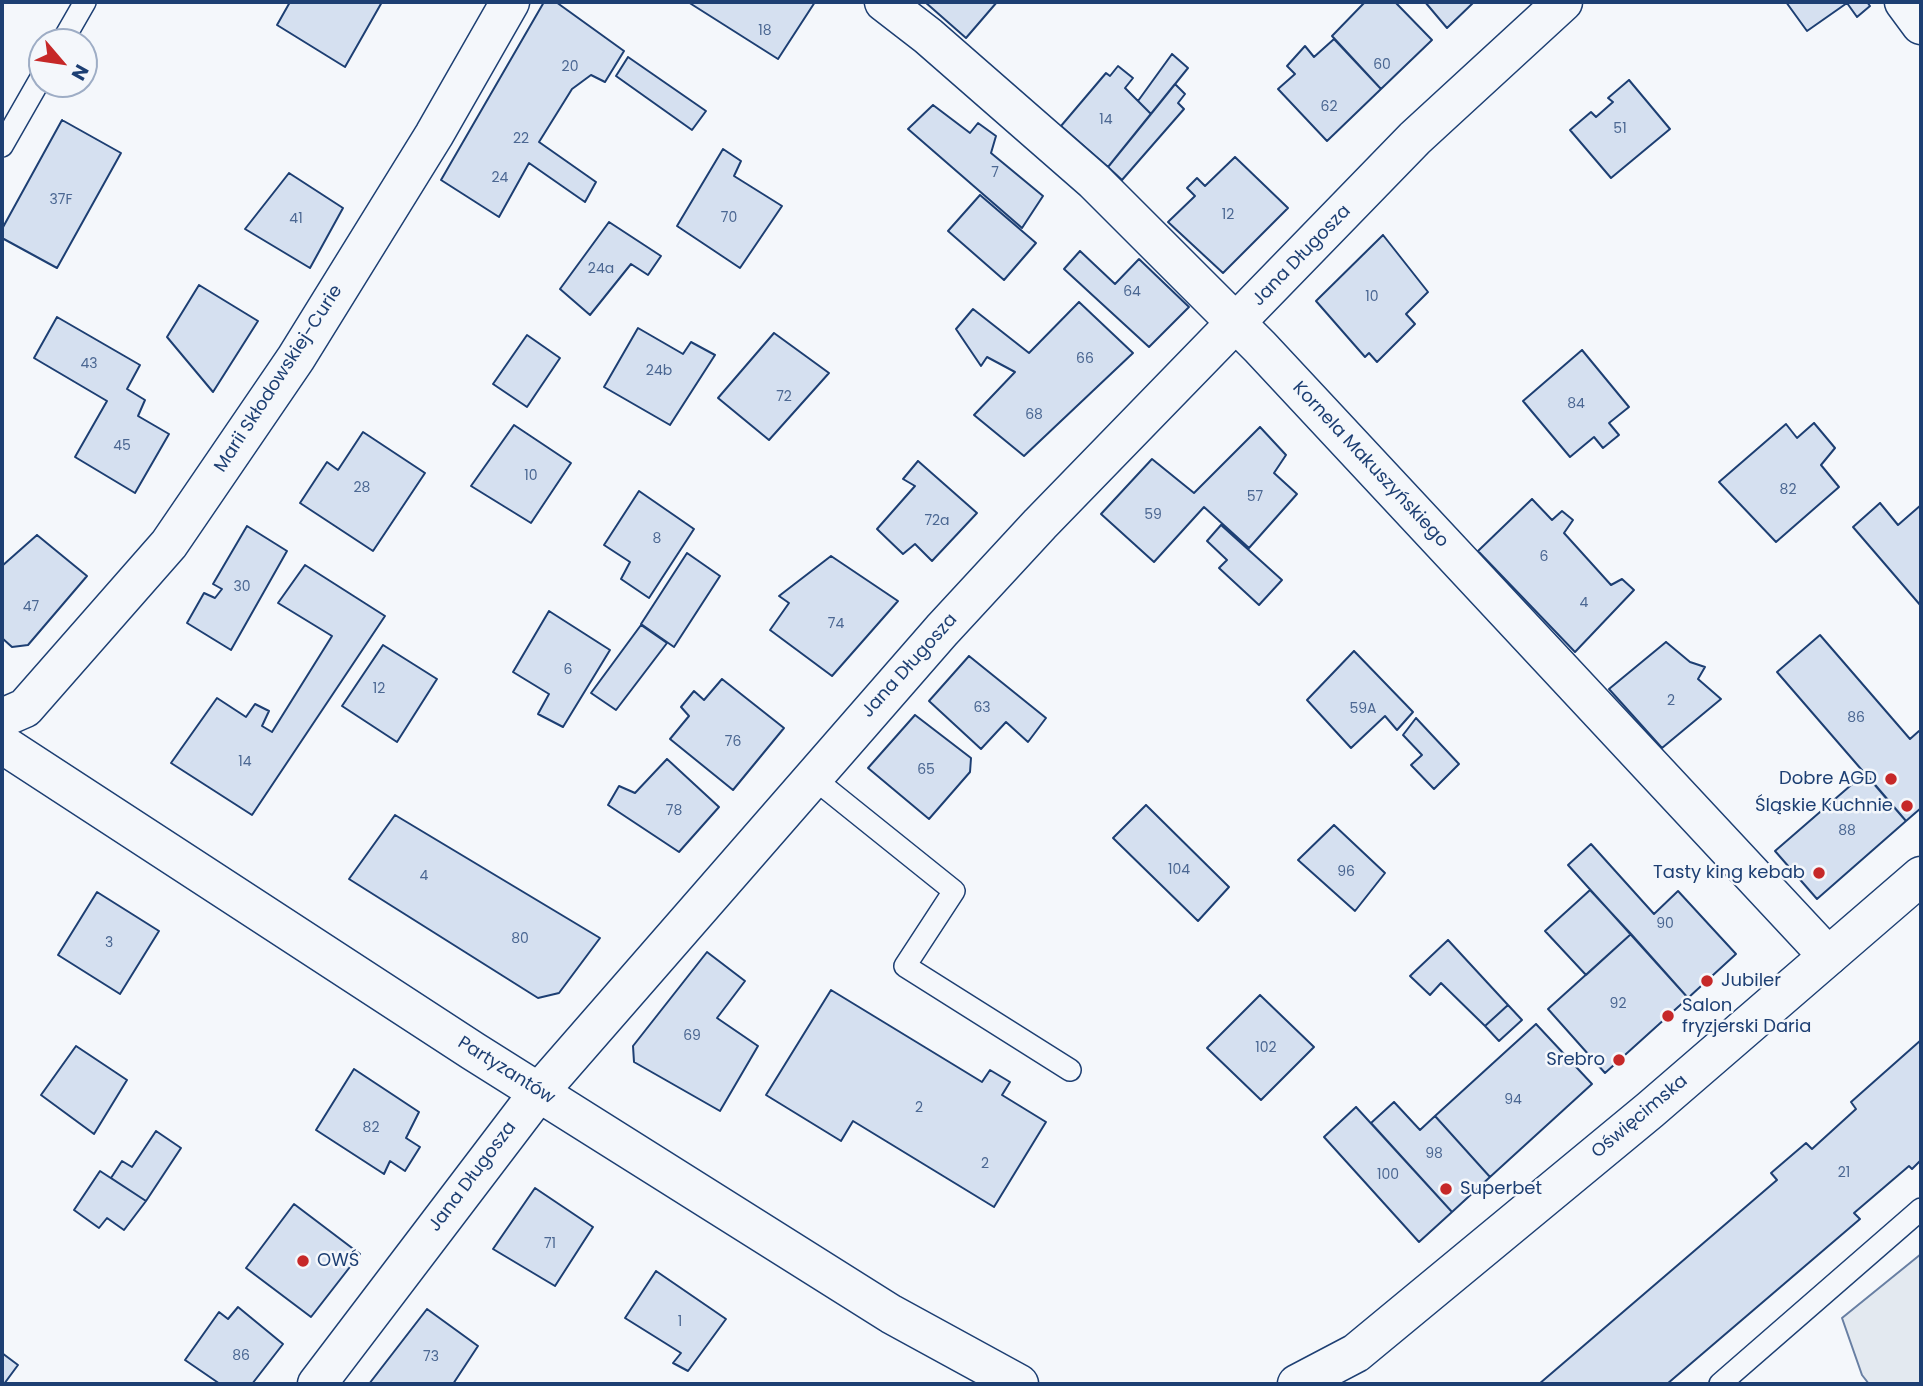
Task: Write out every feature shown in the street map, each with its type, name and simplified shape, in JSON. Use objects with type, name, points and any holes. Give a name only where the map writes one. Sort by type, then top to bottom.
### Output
[{"type":"street","name":"Marii Skłodowskiej-Curie","points":[[2,719],[25,708],[169,544],[296,358],[434,135],[510,2]]},
{"type":"street","name":"Kornela Makuszyńskiego","points":[[884,2],[928,36],[1094,181],[1236,324],[1828,956]]},
{"type":"street","name":"Jana Długosza","points":[[317,1384],[539,1092],[812,777],[1040,524],[1415,138],[1563,2]]},
{"type":"street","points":[[1904,2],[1921,25]]},
{"type":"street","name":"Partyzantów","points":[[2,744],[539,1092],[891,1314],[1003,1379]]},
{"type":"street","name":"Oświęcimska","points":[[1323,1384],[1356,1353],[1650,1110],[1921,876]]},
{"type":"street","name":"Oświęcimska","points":[[1297,1384],[1356,1353]]},
{"type":"lane","points":[[70,28],[85,2]]},
{"type":"lane","points":[[2,146],[29,98]]},
{"type":"lane","points":[[812,777],[954,891],[905,966],[1070,1070]]},
{"type":"lane","points":[[1720,1384],[1921,1209]]},
{"type":"shaded area","points":[[1921,1254],[1921,1384],[1869,1384],[1862,1375],[1842,1318]]},
{"type":"building","points":[[290,2],[382,2],[345,67],[277,25]]},
{"type":"building","points":[[544,2],[556,2],[624,51],[605,82],[591,75],[572,89],[539,142],[596,182],[585,202],[529,163],[499,217],[441,180]]},
{"type":"building","points":[[688,2],[815,2],[778,59]]},
{"type":"building","points":[[925,2],[997,2],[966,38]]},
{"type":"building","points":[[1365,2],[1395,2],[1432,40],[1381,89],[1332,36]]},
{"type":"building","points":[[1425,2],[1474,2],[1447,28]]},
{"type":"building","points":[[1786,2],[1867,2],[1870,6],[1857,17],[1847,3],[1807,31]]},
{"type":"building","points":[[1334,39],[1381,89],[1327,141],[1278,89],[1295,74],[1287,66],[1305,46],[1314,57]]},
{"type":"building","points":[[1172,54],[1188,68],[1151,114],[1138,101]]},
{"type":"building","points":[[628,57],[706,111],[692,130],[616,76]]},
{"type":"building","points":[[1118,66],[1133,78],[1125,88],[1151,114],[1108,167],[1061,126],[1106,73],[1110,76]]},
{"type":"building","points":[[1629,80],[1670,129],[1611,178],[1570,130],[1591,112],[1596,117],[1613,102],[1608,98]]},
{"type":"building","points":[[1175,84],[1185,94],[1178,103],[1184,109],[1122,180],[1108,167]]},
{"type":"building","points":[[933,105],[970,133],[978,123],[996,136],[991,153],[1043,196],[1022,228],[908,129]]},
{"type":"building","points":[[62,120],[121,153],[57,268],[2,238],[2,229]]},
{"type":"building","points":[[723,149],[741,161],[734,176],[782,206],[740,268],[677,226]]},
{"type":"building","points":[[1235,157],[1288,208],[1223,273],[1168,222],[1195,196],[1187,188],[1197,178],[1205,186]]},
{"type":"building","points":[[289,173],[343,208],[310,268],[245,229]]},
{"type":"building","points":[[980,195],[1036,243],[1004,280],[948,231]]},
{"type":"building","points":[[609,222],[661,256],[648,275],[631,264],[590,315],[560,289]]},
{"type":"building","points":[[1383,235],[1428,292],[1406,314],[1415,324],[1377,362],[1369,353],[1365,357],[1316,301]]},
{"type":"building","points":[[1080,251],[1115,284],[1139,259],[1189,307],[1149,347],[1064,269]]},
{"type":"building","points":[[199,285],[258,321],[213,392],[167,337]]},
{"type":"building","points":[[1079,302],[1133,353],[1024,456],[974,415],[1015,372],[987,357],[981,366],[956,329],[973,309],[1029,353]]},
{"type":"building","points":[[57,317],[140,365],[127,389],[145,400],[138,416],[169,434],[135,493],[75,457],[107,401],[34,358]]},
{"type":"building","points":[[638,328],[683,354],[691,342],[715,355],[670,425],[604,387]]},
{"type":"building","points":[[774,333],[829,373],[769,440],[718,398]]},
{"type":"building","points":[[527,335],[560,358],[527,407],[493,384]]},
{"type":"building","points":[[1582,350],[1629,407],[1609,423],[1619,435],[1603,448],[1594,437],[1570,457],[1523,401]]},
{"type":"building","points":[[1814,423],[1835,448],[1821,465],[1839,487],[1776,542],[1719,482],[1786,424],[1797,438]]},
{"type":"building","points":[[514,425],[571,463],[531,523],[471,486]]},
{"type":"building","points":[[1260,427],[1286,455],[1274,473],[1297,494],[1249,548],[1204,507],[1154,562],[1101,514],[1152,459],[1194,493]]},
{"type":"building","points":[[363,432],[425,473],[373,551],[300,503],[327,462],[338,470]]},
{"type":"building","points":[[918,461],[977,513],[932,561],[915,544],[903,554],[877,529],[915,486],[903,479]]},
{"type":"building","points":[[639,491],[694,529],[649,598],[621,579],[630,562],[604,545]]},
{"type":"building","points":[[1532,499],[1552,520],[1562,511],[1573,520],[1564,533],[1611,585],[1622,579],[1634,590],[1575,652],[1478,551]]},
{"type":"building","points":[[1880,503],[1898,525],[1921,505],[1921,606],[1853,527]]},
{"type":"building","points":[[1221,525],[1282,580],[1259,605],[1219,568],[1227,560],[1207,541]]},
{"type":"building","points":[[247,526],[287,551],[231,650],[187,623],[204,593],[215,598],[222,589],[213,584]]},
{"type":"building","points":[[37,535],[87,576],[28,645],[12,647],[2,638],[2,566]]},
{"type":"building","points":[[687,553],[720,576],[674,647],[641,624]]},
{"type":"building","points":[[831,556],[898,601],[832,676],[770,630],[789,603],[779,596]]},
{"type":"building","points":[[305,565],[385,616],[252,815],[171,763],[217,698],[246,717],[255,704],[269,711],[262,726],[272,732],[332,636],[278,603]]},
{"type":"building","points":[[549,611],[610,650],[563,727],[538,714],[549,694],[513,672]]},
{"type":"building","points":[[641,625],[667,643],[616,710],[591,693]]},
{"type":"building","points":[[1820,635],[1910,739],[1919,731],[1921,734],[1921,808],[1906,821],[1777,672]]},
{"type":"building","points":[[1666,642],[1690,662],[1705,667],[1698,679],[1721,699],[1662,748],[1609,689]]},
{"type":"building","points":[[383,645],[437,679],[397,742],[342,706]]},
{"type":"building","points":[[1354,651],[1413,712],[1397,730],[1385,716],[1351,748],[1307,700]]},
{"type":"building","points":[[969,656],[1046,718],[1028,742],[1006,722],[981,749],[929,701]]},
{"type":"building","points":[[722,679],[784,728],[733,790],[670,739],[689,716],[681,707],[694,691],[704,700]]},
{"type":"building","points":[[915,715],[971,758],[970,772],[929,819],[868,768]]},
{"type":"building","points":[[1416,718],[1459,764],[1434,789],[1411,765],[1422,755],[1403,735]]},
{"type":"building","points":[[667,759],[719,807],[679,852],[608,805],[619,786],[635,793]]},
{"type":"building","points":[[1865,773],[1906,821],[1817,899],[1775,851]]},
{"type":"building","points":[[1146,805],[1229,887],[1198,921],[1113,838]]},
{"type":"building","points":[[395,815],[600,938],[559,993],[538,998],[349,879]]},
{"type":"building","points":[[1334,825],[1385,873],[1355,911],[1298,860]]},
{"type":"building","points":[[1591,844],[1654,914],[1678,891],[1736,954],[1688,998],[1568,865]]},
{"type":"building","points":[[1590,890],[1631,934],[1586,975],[1545,931]]},
{"type":"building","points":[[97,892],[159,931],[120,994],[58,955]]},
{"type":"building","points":[[1631,934],[1688,998],[1605,1073],[1548,1009]]},
{"type":"building","points":[[1448,940],[1508,1005],[1485,1026],[1441,983],[1430,995],[1410,976]]},
{"type":"building","points":[[707,952],[745,981],[717,1018],[758,1046],[720,1111],[634,1062],[633,1046]]},
{"type":"building","points":[[831,990],[982,1082],[990,1070],[1010,1082],[1002,1095],[1046,1122],[994,1207],[853,1121],[841,1141],[766,1095]]},
{"type":"building","points":[[1260,995],[1314,1047],[1261,1100],[1207,1048]]},
{"type":"building","points":[[1508,1005],[1522,1020],[1499,1041],[1485,1026]]},
{"type":"building","points":[[1536,1024],[1592,1084],[1490,1177],[1435,1116]]},
{"type":"building","points":[[1921,1040],[1921,1160],[1912,1169],[1909,1166],[1854,1213],[1860,1219],[1667,1384],[1539,1384],[1777,1180],[1771,1173],[1806,1143],[1812,1149],[1856,1109],[1851,1102]]},
{"type":"building","points":[[76,1046],[127,1080],[94,1134],[41,1095]]},
{"type":"building","points":[[354,1069],[419,1112],[406,1138],[420,1147],[405,1171],[390,1161],[384,1174],[316,1130]]},
{"type":"building","points":[[1394,1102],[1420,1130],[1435,1116],[1490,1177],[1452,1212],[1371,1123]]},
{"type":"building","points":[[1356,1107],[1452,1212],[1419,1242],[1324,1137]]},
{"type":"building","points":[[156,1131],[181,1148],[146,1201],[111,1178],[122,1161],[132,1167]]},
{"type":"building","points":[[100,1171],[146,1201],[124,1230],[107,1218],[99,1228],[74,1210]]},
{"type":"building","points":[[535,1188],[593,1227],[555,1286],[493,1249]]},
{"type":"building","name":"OWŚ","points":[[294,1204],[360,1254],[311,1317],[246,1268]]},
{"type":"building","points":[[656,1271],[726,1319],[688,1371],[673,1363],[681,1353],[625,1318]]},
{"type":"building","points":[[238,1307],[283,1344],[252,1384],[220,1384],[185,1360],[219,1312],[228,1319]]},
{"type":"building","points":[[427,1309],[478,1346],[453,1384],[369,1384]]},
{"type":"building","points":[[2,1353],[18,1365],[4,1384],[2,1384]]},
{"type":"place","name":"Dobre AGD","points":[[1891,779]]},
{"type":"place","name":"Śląskie Kuchnie","points":[[1907,806]]},
{"type":"place","name":"Tasty king kebab","points":[[1819,873]]},
{"type":"place","name":"Jubiler","points":[[1707,981]]},
{"type":"place","name":"Salon fryzjerski Daria","points":[[1668,1016]]},
{"type":"place","name":"Srebro","points":[[1619,1060]]},
{"type":"place","name":"Superbet","points":[[1446,1189]]},
{"type":"place","name":"OWŚ","points":[[303,1261]]}]
